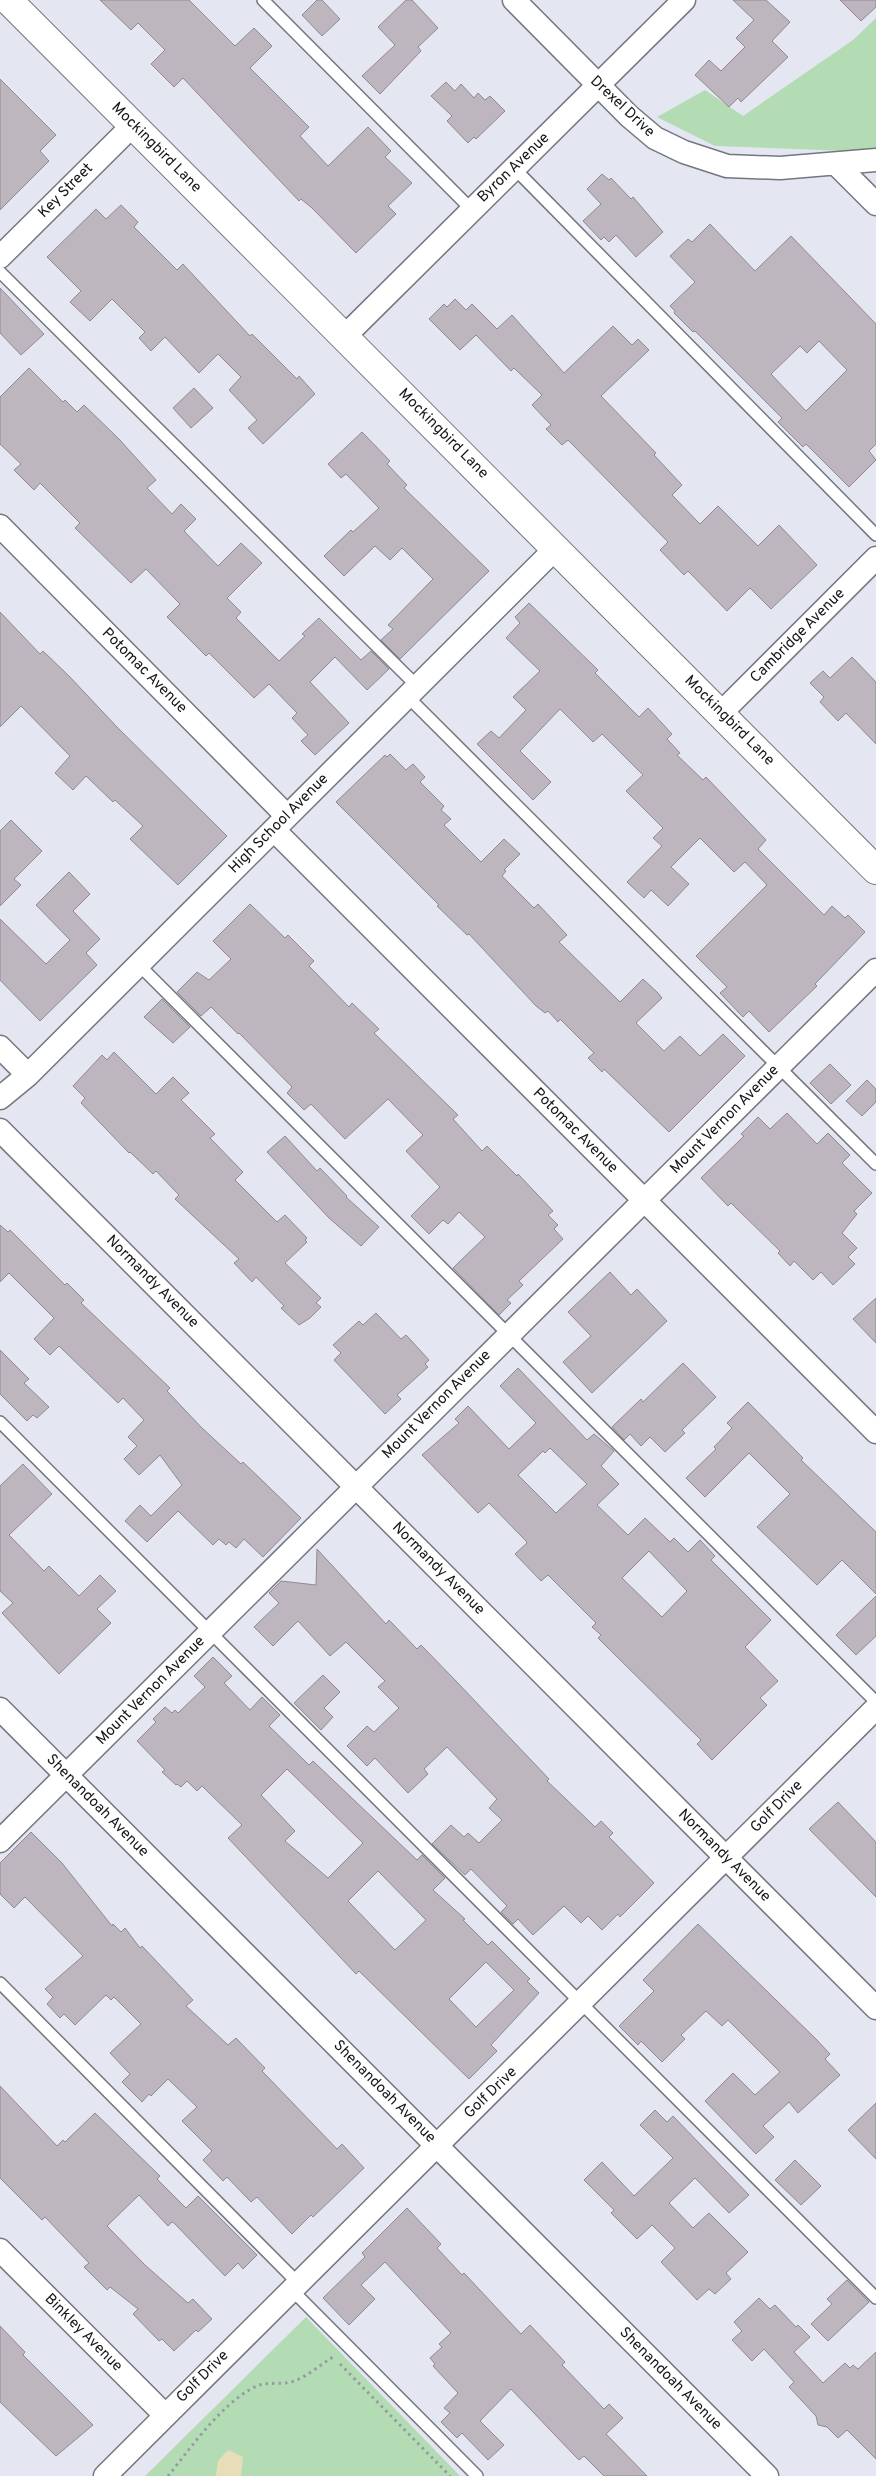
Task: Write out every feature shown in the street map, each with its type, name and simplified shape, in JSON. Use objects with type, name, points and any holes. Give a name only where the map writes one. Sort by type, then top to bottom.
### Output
[{"type":"main road","name":"Mockingbird Lane","points":[[8,0],[876,870]]},
{"type":"street","name":"Drexel Drive","points":[[514,0],[629,116],[656,138],[684,152],[727,166],[780,168],[876,160]]},
{"type":"street","name":"Byron Avenue","points":[[345,336],[684,0]]},
{"type":"street","name":"Key Street","points":[[0,257],[133,125]]},
{"type":"street","points":[[836,164],[876,204]]},
{"type":"street","name":"Potomac Avenue","points":[[0,526],[281,823],[645,1200],[876,1432]]},
{"type":"street","name":"High School Avenue","points":[[0,1098],[28,1076],[556,548]]},
{"type":"street","name":"Cambridge Avenue","points":[[721,713],[876,558]]},
{"type":"street","name":"Mount Vernon Avenue","points":[[0,1841],[876,970]]},
{"type":"street","points":[[0,1047],[28,1076]]},
{"type":"street","name":"Normandy Avenue","points":[[0,1130],[876,2008]]},
{"type":"street","name":"Golf Drive","points":[[105,2476],[294,2286],[581,2004],[876,1708]]},
{"type":"street","name":"Shenandoah Avenue","points":[[0,1709],[767,2476]]},
{"type":"street","name":"Binkley Avenue","points":[[0,2250],[165,2415]]},
{"type":"lane","points":[[263,0],[472,210]]},
{"type":"lane","points":[[514,168],[876,535]]},
{"type":"lane","points":[[0,272],[778,1067],[876,1164]]},
{"type":"lane","points":[[139,965],[876,1702]]},
{"type":"lane","points":[[0,1422],[876,2298]]},
{"type":"lane","points":[[0,1983],[477,2476]]},
{"type":"path","points":[[168,2476],[212,2424],[253,2388],[267,2383],[281,2384],[293,2381],[333,2357],[450,2476]]},
{"type":"green space","points":[[876,18],[876,148],[847,151],[715,146],[657,117],[705,90],[743,116],[853,40]]},
{"type":"green space","points":[[306,2317],[460,2476],[145,2476]]},
{"type":"sand","points":[[228,2450],[243,2457],[241,2476],[216,2476],[218,2461]]},
{"type":"building","points":[[100,0],[189,0],[235,46],[254,28],[272,46],[250,68],[309,127],[300,136],[328,166],[368,127],[391,151],[385,157],[412,183],[388,206],[396,214],[356,253],[312,208],[301,199],[299,201],[183,78],[174,87],[151,64],[165,50],[138,23],[131,30]]},
{"type":"building","points":[[317,0],[322,0],[340,19],[322,36],[302,15]]},
{"type":"building","points":[[406,0],[412,0],[438,28],[418,47],[421,51],[380,94],[362,76],[395,45],[378,27]]},
{"type":"building","points":[[733,0],[766,0],[790,22],[772,41],[788,57],[741,102],[738,98],[729,107],[695,75],[709,60],[721,71],[745,47],[736,38],[754,20]]},
{"type":"building","points":[[840,0],[876,0],[876,7],[861,21]]},
{"type":"building","points":[[0,79],[56,135],[40,151],[49,161],[0,210]]},
{"type":"building","points":[[446,82],[455,91],[461,84],[474,98],[478,93],[485,100],[490,96],[505,111],[476,139],[474,137],[468,143],[447,121],[452,116],[431,96]]},
{"type":"building","points":[[602,174],[609,180],[611,178],[631,199],[633,197],[663,232],[636,257],[616,235],[609,242],[604,237],[601,240],[583,221],[601,204],[587,189]]},
{"type":"building","points":[[121,205],[138,222],[134,227],[177,270],[183,264],[250,336],[252,334],[297,379],[299,376],[315,394],[263,444],[248,428],[257,420],[229,390],[241,377],[218,354],[199,373],[165,337],[151,351],[139,338],[145,332],[112,299],[90,321],[70,302],[81,291],[47,257],[96,209],[106,219]]},
{"type":"building","points":[[710,224],[755,271],[791,236],[876,324],[876,444],[869,451],[876,460],[849,487],[806,444],[803,447],[778,422],[782,418],[695,331],[693,332],[674,313],[675,311],[670,306],[695,282],[670,256],[688,239],[692,242]],"holes":[[[819,341],[847,370],[806,411],[771,374],[800,346],[807,353]]]},
{"type":"building","points":[[0,288],[44,334],[21,355],[0,333]]},
{"type":"building","points":[[455,299],[466,310],[472,304],[497,329],[512,315],[564,373],[613,326],[632,345],[638,339],[649,350],[601,396],[656,453],[654,455],[682,485],[672,495],[700,524],[718,506],[758,546],[779,525],[817,565],[771,609],[750,588],[727,611],[688,571],[684,575],[660,550],[668,542],[568,440],[562,445],[546,429],[551,425],[532,405],[542,395],[514,368],[511,371],[476,335],[460,350],[429,319],[444,304],[447,307]]},
{"type":"building","points":[[29,368],[63,402],[65,400],[77,412],[84,405],[119,439],[156,480],[147,488],[172,514],[181,504],[196,519],[184,531],[218,566],[241,543],[262,563],[227,598],[241,612],[236,618],[279,661],[305,636],[302,634],[319,618],[361,660],[371,651],[389,669],[367,690],[335,657],[310,682],[349,723],[315,755],[301,741],[308,735],[292,718],[297,713],[269,684],[254,698],[209,653],[206,656],[167,617],[180,604],[146,569],[131,583],[75,528],[80,523],[40,483],[34,490],[14,470],[21,464],[0,444],[0,397]]},
{"type":"building","points":[[194,388],[213,408],[191,428],[173,408]]},
{"type":"building","points":[[362,432],[390,461],[387,464],[407,485],[404,488],[489,571],[400,659],[381,640],[393,629],[388,625],[433,579],[402,548],[390,560],[375,546],[344,576],[324,556],[351,530],[353,532],[379,508],[346,474],[341,478],[328,464]]},
{"type":"building","points":[[529,603],[598,670],[595,673],[639,717],[648,708],[672,734],[667,739],[680,753],[677,755],[703,780],[706,777],[766,840],[758,849],[824,915],[832,906],[845,918],[848,915],[865,932],[815,984],[817,986],[769,1032],[749,1011],[743,1017],[720,993],[727,987],[696,956],[767,885],[745,862],[734,872],[700,838],[671,867],[689,884],[668,906],[651,890],[644,898],[627,882],[662,846],[653,838],[663,828],[626,791],[643,775],[602,734],[593,742],[560,709],[520,751],[551,782],[533,800],[477,744],[491,731],[499,738],[526,710],[513,697],[540,671],[506,638],[520,623],[515,617]]},
{"type":"building","points":[[0,612],[40,654],[43,651],[69,676],[117,727],[227,836],[178,885],[130,839],[143,826],[115,800],[113,802],[86,776],[73,790],[55,773],[70,756],[21,706],[0,727]]},
{"type":"building","points":[[852,657],[876,682],[876,744],[846,713],[838,721],[820,702],[824,697],[810,683],[823,671],[830,678]]},
{"type":"building","points":[[390,754],[406,770],[413,764],[425,777],[420,782],[444,806],[441,810],[451,819],[444,825],[481,862],[504,839],[520,854],[504,870],[506,871],[502,876],[534,908],[538,904],[567,935],[559,942],[620,1002],[643,979],[658,993],[662,998],[636,1023],[664,1051],[680,1036],[700,1056],[723,1034],[745,1056],[669,1132],[604,1069],[602,1072],[588,1058],[594,1053],[560,1019],[558,1022],[548,1011],[545,1013],[536,1006],[469,934],[467,935],[437,906],[439,905],[336,802],[385,755],[387,757]]},
{"type":"building","points":[[11,820],[42,851],[14,879],[21,885],[0,906],[0,831]]},
{"type":"building","points":[[69,872],[90,894],[73,911],[100,939],[86,953],[97,965],[40,1021],[0,980],[0,919],[46,964],[70,940],[36,905]]},
{"type":"building","points":[[250,904],[285,938],[288,935],[314,961],[309,966],[349,1007],[352,1003],[379,1029],[374,1033],[458,1115],[453,1119],[482,1151],[487,1146],[517,1176],[518,1174],[553,1211],[548,1215],[558,1225],[554,1229],[563,1239],[519,1281],[523,1285],[507,1300],[511,1303],[499,1315],[453,1268],[485,1237],[459,1212],[448,1224],[443,1220],[429,1234],[411,1216],[440,1187],[406,1151],[423,1135],[388,1099],[345,1139],[311,1104],[304,1110],[287,1093],[292,1087],[211,1007],[201,1016],[177,992],[197,972],[209,980],[231,959],[213,941]]},
{"type":"building","points":[[162,999],[190,1027],[173,1043],[144,1017]]},
{"type":"building","points":[[114,1052],[156,1094],[173,1077],[189,1093],[181,1100],[215,1134],[210,1138],[243,1172],[235,1180],[277,1222],[285,1215],[307,1238],[305,1240],[307,1242],[285,1263],[321,1298],[316,1303],[321,1307],[310,1318],[299,1325],[281,1308],[284,1306],[256,1277],[252,1282],[234,1263],[239,1259],[175,1199],[179,1195],[156,1171],[153,1174],[129,1153],[81,1103],[85,1098],[73,1086],[102,1055],[107,1060]]},
{"type":"building","points":[[830,1064],[851,1085],[831,1104],[810,1083]]},
{"type":"building","points":[[867,1080],[876,1089],[876,1102],[862,1116],[846,1101]]},
{"type":"building","points":[[787,1113],[817,1144],[828,1133],[850,1155],[842,1163],[872,1193],[854,1211],[857,1214],[842,1233],[857,1248],[848,1257],[855,1264],[833,1285],[821,1272],[813,1280],[794,1261],[790,1266],[778,1253],[780,1251],[731,1203],[728,1206],[701,1178],[744,1136],[741,1134],[758,1117],[770,1129]]},
{"type":"building","points":[[285,1136],[317,1171],[320,1168],[346,1197],[379,1227],[361,1246],[329,1218],[267,1152]]},
{"type":"building","points":[[0,1225],[8,1232],[10,1230],[65,1285],[67,1283],[84,1300],[81,1303],[170,1388],[167,1391],[201,1427],[241,1464],[243,1462],[301,1518],[263,1557],[244,1539],[236,1548],[229,1542],[226,1545],[219,1539],[213,1545],[178,1511],[147,1542],[125,1521],[140,1505],[151,1516],[182,1485],[160,1455],[139,1475],[124,1459],[137,1446],[128,1437],[144,1420],[123,1398],[118,1403],[59,1346],[50,1355],[34,1339],[54,1318],[9,1273],[0,1282]]},
{"type":"building","points":[[610,1272],[631,1295],[637,1289],[667,1321],[592,1393],[563,1362],[591,1336],[568,1312]]},
{"type":"building","points":[[876,1298],[876,1343],[853,1319]]},
{"type":"building","points":[[376,1313],[401,1339],[406,1335],[429,1360],[425,1364],[428,1367],[397,1395],[401,1399],[385,1414],[334,1360],[341,1353],[333,1345],[359,1321],[363,1325]]},
{"type":"building","points":[[0,1350],[29,1379],[24,1383],[49,1407],[37,1418],[33,1415],[27,1421],[0,1394]]},
{"type":"building","points":[[683,1363],[716,1397],[682,1430],[685,1433],[665,1452],[650,1437],[641,1446],[630,1434],[624,1440],[612,1427],[641,1399],[643,1402]]},
{"type":"building","points":[[518,1368],[587,1440],[594,1434],[614,1451],[601,1466],[619,1484],[597,1505],[628,1535],[645,1518],[670,1542],[674,1538],[688,1552],[700,1540],[715,1556],[711,1560],[771,1620],[745,1647],[778,1681],[760,1698],[767,1705],[712,1760],[697,1744],[701,1740],[598,1638],[601,1635],[592,1627],[596,1623],[548,1575],[541,1581],[515,1554],[527,1543],[526,1541],[489,1503],[478,1513],[422,1455],[459,1423],[455,1419],[468,1406],[509,1449],[536,1423],[500,1386]],"holes":[[[550,1448],[587,1484],[556,1513],[518,1475],[543,1451],[545,1453]],[[649,1551],[687,1591],[662,1617],[622,1578]]]},
{"type":"building","points":[[748,1402],[803,1458],[801,1460],[876,1532],[876,1594],[842,1560],[817,1585],[757,1527],[790,1494],[749,1453],[705,1497],[686,1478],[716,1449],[714,1447],[732,1428],[727,1423]]},
{"type":"building","points":[[23,1464],[52,1494],[9,1535],[44,1571],[49,1566],[79,1596],[100,1575],[116,1591],[97,1609],[111,1623],[59,1674],[2,1613],[13,1603],[0,1591],[0,1486]]},
{"type":"building","points":[[317,1549],[386,1624],[389,1620],[417,1649],[421,1645],[549,1779],[547,1781],[595,1827],[601,1821],[613,1833],[609,1837],[654,1883],[620,1917],[618,1914],[602,1930],[588,1916],[581,1923],[564,1906],[533,1935],[518,1919],[513,1924],[501,1912],[507,1906],[471,1869],[465,1875],[432,1844],[451,1825],[464,1837],[468,1833],[479,1843],[502,1820],[489,1808],[497,1799],[447,1747],[424,1769],[428,1774],[408,1793],[375,1758],[367,1766],[347,1746],[367,1726],[374,1732],[399,1708],[378,1687],[385,1681],[346,1642],[330,1656],[298,1621],[273,1646],[254,1627],[279,1603],[269,1593],[281,1581],[316,1585]]},
{"type":"building","points":[[876,1596],[876,1636],[856,1655],[836,1635]]},
{"type":"building","points":[[213,1657],[232,1676],[224,1683],[250,1710],[262,1697],[280,1715],[269,1726],[309,1765],[313,1761],[417,1860],[422,1855],[445,1878],[433,1890],[465,1919],[463,1920],[488,1945],[492,1941],[530,1979],[527,1981],[539,1993],[491,2045],[497,2051],[469,2079],[359,1971],[356,1974],[228,1838],[242,1825],[202,1786],[197,1791],[187,1781],[181,1787],[176,1785],[162,1772],[165,1770],[137,1741],[156,1722],[153,1719],[165,1707],[172,1713],[175,1710],[178,1713],[205,1687],[194,1676]],"holes":[[[287,1769],[363,1843],[328,1878],[285,1841],[295,1831],[261,1795]],[[378,1871],[426,1920],[395,1950],[348,1901]],[[486,1962],[514,1990],[476,2027],[449,1999]]]},
{"type":"building","points":[[323,1675],[340,1692],[324,1708],[333,1717],[321,1730],[294,1703]]},
{"type":"building","points":[[838,1802],[876,1842],[876,1897],[809,1829]]},
{"type":"building","points":[[31,1832],[62,1863],[112,1926],[113,1924],[121,1932],[125,1928],[140,1948],[142,1946],[193,2000],[186,2006],[228,2045],[236,2038],[265,2068],[262,2071],[337,2149],[342,2144],[364,2168],[313,2217],[311,2215],[292,2234],[257,2197],[251,2202],[227,2177],[223,2181],[203,2160],[212,2151],[182,2121],[197,2107],[168,2079],[142,2102],[122,2082],[130,2074],[110,2053],[141,2024],[114,1997],[111,2000],[106,1995],[75,2025],[64,2014],[60,2018],[47,2004],[53,1997],[45,1989],[83,1956],[25,1897],[14,1908],[0,1894],[0,1863]]},
{"type":"building","points":[[698,1924],[816,2039],[830,2054],[825,2059],[840,2075],[798,2113],[789,2102],[763,2126],[774,2137],[756,2154],[705,2101],[733,2073],[755,2095],[780,2072],[728,2020],[722,2026],[706,2011],[681,2035],[685,2039],[662,2062],[641,2041],[638,2045],[619,2026],[654,1991],[643,1980]]},
{"type":"building","points":[[0,2086],[57,2146],[63,2140],[65,2142],[95,2113],[160,2176],[157,2179],[186,2208],[198,2196],[257,2255],[243,2269],[238,2263],[225,2276],[174,2223],[172,2222],[168,2226],[139,2195],[107,2226],[145,2265],[188,2303],[193,2299],[212,2319],[198,2332],[196,2330],[174,2351],[162,2339],[159,2341],[133,2314],[138,2309],[110,2287],[107,2290],[84,2267],[89,2263],[45,2217],[42,2220],[0,2178]]},
{"type":"building","points":[[876,2103],[876,2159],[848,2130]]},
{"type":"building","points":[[655,2110],[667,2122],[673,2116],[749,2195],[729,2213],[695,2178],[669,2203],[693,2228],[709,2213],[748,2252],[726,2273],[731,2279],[715,2294],[709,2289],[697,2300],[661,2262],[675,2248],[652,2225],[637,2239],[611,2213],[614,2210],[584,2180],[602,2162],[634,2196],[673,2158],[640,2125]]},
{"type":"building","points":[[795,2160],[821,2186],[801,2205],[775,2180]]},
{"type":"building","points":[[407,2208],[441,2244],[437,2248],[462,2275],[464,2273],[521,2334],[530,2325],[565,2362],[562,2365],[604,2409],[609,2404],[623,2418],[606,2434],[647,2476],[604,2476],[584,2456],[579,2460],[511,2389],[480,2421],[504,2445],[488,2460],[462,2433],[457,2438],[441,2422],[450,2413],[444,2408],[458,2393],[433,2366],[435,2364],[430,2358],[442,2347],[439,2344],[451,2333],[385,2262],[361,2285],[375,2299],[349,2325],[323,2298],[365,2257],[362,2253]]},
{"type":"building","points":[[847,2280],[869,2302],[828,2341],[811,2324],[832,2304],[827,2299]]},
{"type":"building","points":[[759,2298],[770,2309],[775,2305],[796,2327],[798,2325],[810,2337],[794,2352],[823,2383],[845,2363],[850,2368],[853,2365],[858,2369],[876,2352],[876,2459],[847,2430],[838,2438],[827,2427],[818,2425],[816,2416],[789,2387],[794,2382],[764,2349],[752,2361],[732,2340],[742,2331],[734,2322]]},
{"type":"building","points":[[0,2326],[25,2352],[23,2355],[93,2425],[56,2456],[0,2402]]}]
